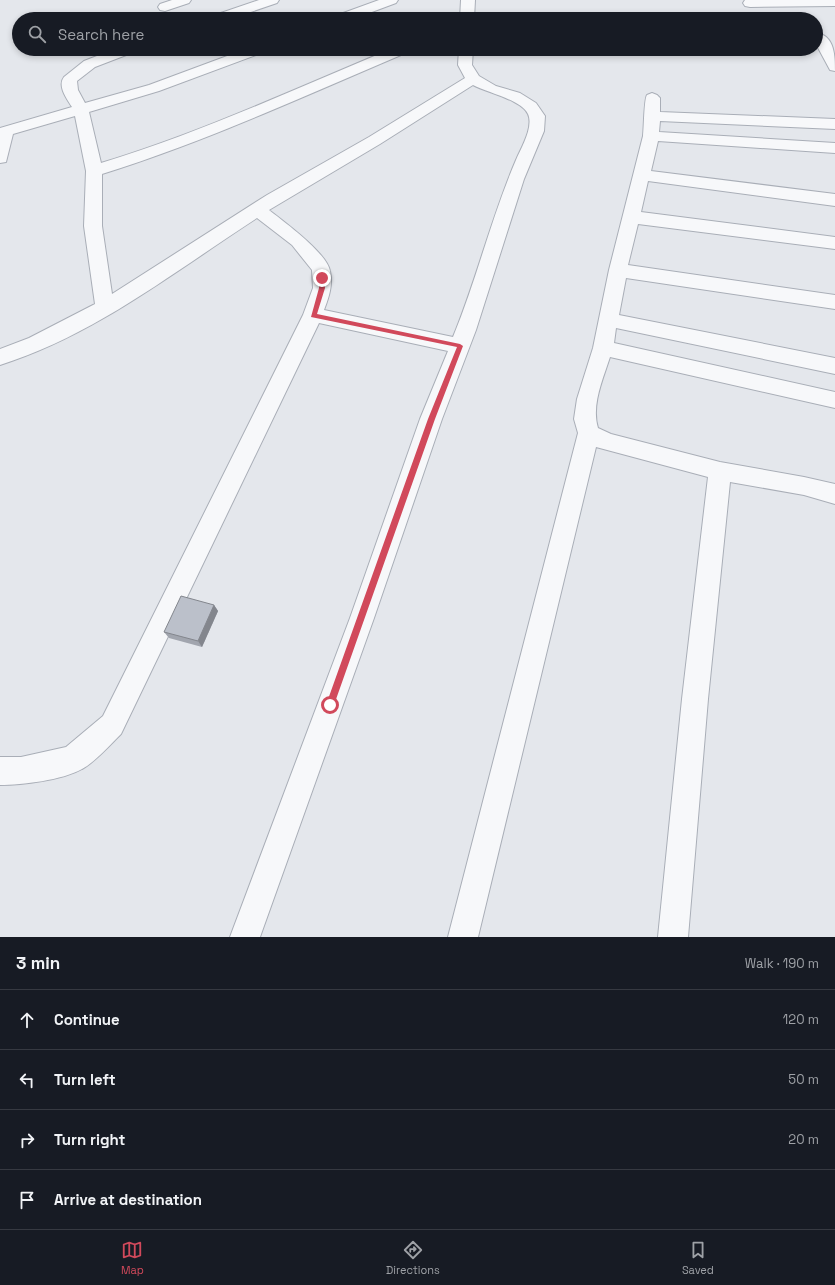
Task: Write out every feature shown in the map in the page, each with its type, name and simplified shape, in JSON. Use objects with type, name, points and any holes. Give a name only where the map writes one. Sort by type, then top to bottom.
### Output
[{"type":"street","points":[[164,7],[184,0]]},
{"type":"street","points":[[237,12],[272,0]]},
{"type":"street","points":[[359,12],[391,0]]},
{"type":"street","points":[[467,12],[468,0]]},
{"type":"street","points":[[751,6],[835,2]]},
{"type":"street","points":[[823,37],[835,37]]},
{"type":"street","points":[[823,44],[826,47],[835,67]]},
{"type":"street","points":[[105,306],[93,226],[94,171],[81,110],[70,90],[69,80],[78,69],[91,62],[109,56]]},
{"type":"street","points":[[0,158],[3,133],[154,88],[240,56]]},
{"type":"street","points":[[94,171],[149,154],[220,126],[386,56]]},
{"type":"street","points":[[245,937],[362,618],[431,419],[460,346],[516,179],[536,131],[537,116],[531,106],[514,96],[491,89],[473,79],[465,65],[466,56]]},
{"type":"street","points":[[0,357],[34,344],[105,306],[171,266],[308,178],[360,149],[473,79]]},
{"type":"street","points":[[463,937],[589,433],[585,420],[587,398],[603,348],[610,320],[618,270],[651,136],[652,107],[835,124]]},
{"type":"street","points":[[651,136],[835,148]]},
{"type":"street","points":[[642,175],[835,200]]},
{"type":"street","points":[[0,771],[21,771],[73,760],[112,725],[313,315],[322,288],[321,269],[298,241],[257,210]]},
{"type":"street","points":[[632,217],[835,244]]},
{"type":"street","points":[[618,270],[835,302]]},
{"type":"street","points":[[313,315],[460,346]]},
{"type":"street","points":[[610,320],[835,366]]},
{"type":"street","points":[[603,348],[835,400]]},
{"type":"street","points":[[589,433],[606,442],[720,472],[804,486],[835,494]]},
{"type":"street","points":[[673,937],[695,700],[720,472]]},
{"type":"building","points":[[181,596],[214,605],[198,641],[164,632]]},
{"type":"route","points":[[322,278],[322,288],[313,315],[460,346],[431,419],[362,618],[330,705]]}]
